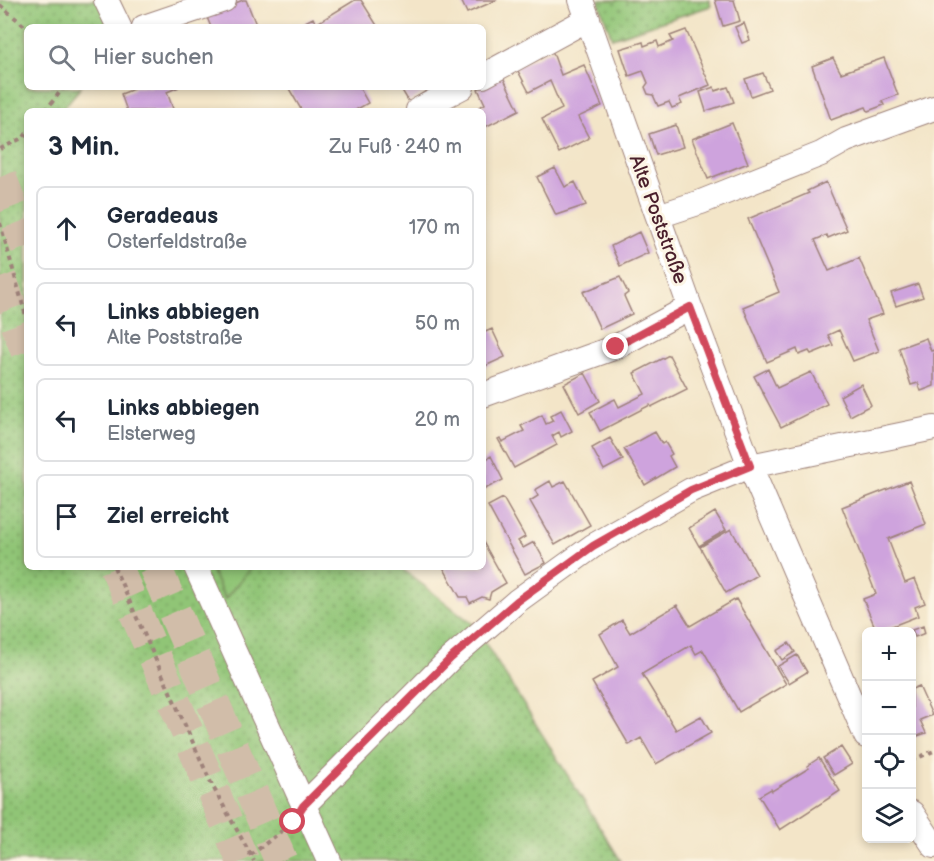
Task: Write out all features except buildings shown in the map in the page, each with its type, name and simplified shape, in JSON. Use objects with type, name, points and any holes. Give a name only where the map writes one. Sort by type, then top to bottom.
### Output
[{"type":"street","points":[[106,0],[118,24]]},
{"type":"street","points":[[153,24],[224,0]]},
{"type":"street","points":[[486,74],[585,10]]},
{"type":"street","name":"Alte Poststraße","points":[[585,10],[690,307],[750,466],[867,735]]},
{"type":"street","points":[[422,108],[456,90]]},
{"type":"street","points":[[658,216],[701,202],[821,154],[846,140],[934,108]]},
{"type":"street","points":[[486,394],[616,347],[690,307]]},
{"type":"street","points":[[303,806],[451,658],[517,601],[593,546],[691,490],[750,466],[934,428]]},
{"type":"street","points":[[197,570],[329,861]]},
{"type":"street","points":[[916,819],[934,846]]},
{"type":"path","points":[[0,5],[24,25]]},
{"type":"path","points":[[47,108],[62,90]]},
{"type":"path","points":[[0,149],[24,137]]},
{"type":"path","points":[[0,223],[24,306]]},
{"type":"path","points":[[115,570],[212,785],[254,861]]},
{"type":"path","points":[[916,758],[934,751]]},
{"type":"path","points":[[251,855],[293,822],[303,806]]},
{"type":"green space","points":[[0,0],[117,0],[129,24],[24,24],[24,90],[78,90],[64,108],[24,108],[24,570],[211,570],[225,598],[248,570],[404,570],[474,625],[621,861],[0,861]]},
{"type":"green space","points":[[598,0],[709,0],[711,6],[612,38]]},
{"type":"green space","points":[[211,570],[249,570],[225,599]]},
{"type":"tunnel","points":[[0,177],[24,239]]},
{"type":"tunnel","points":[[0,278],[24,343]]},
{"type":"tunnel","points":[[117,570],[243,861]]},
{"type":"tunnel","points":[[156,570],[281,861]]},
{"type":"route","points":[[293,822],[303,806],[451,658],[517,601],[593,546],[691,490],[750,466],[690,307],[616,347]]}]
